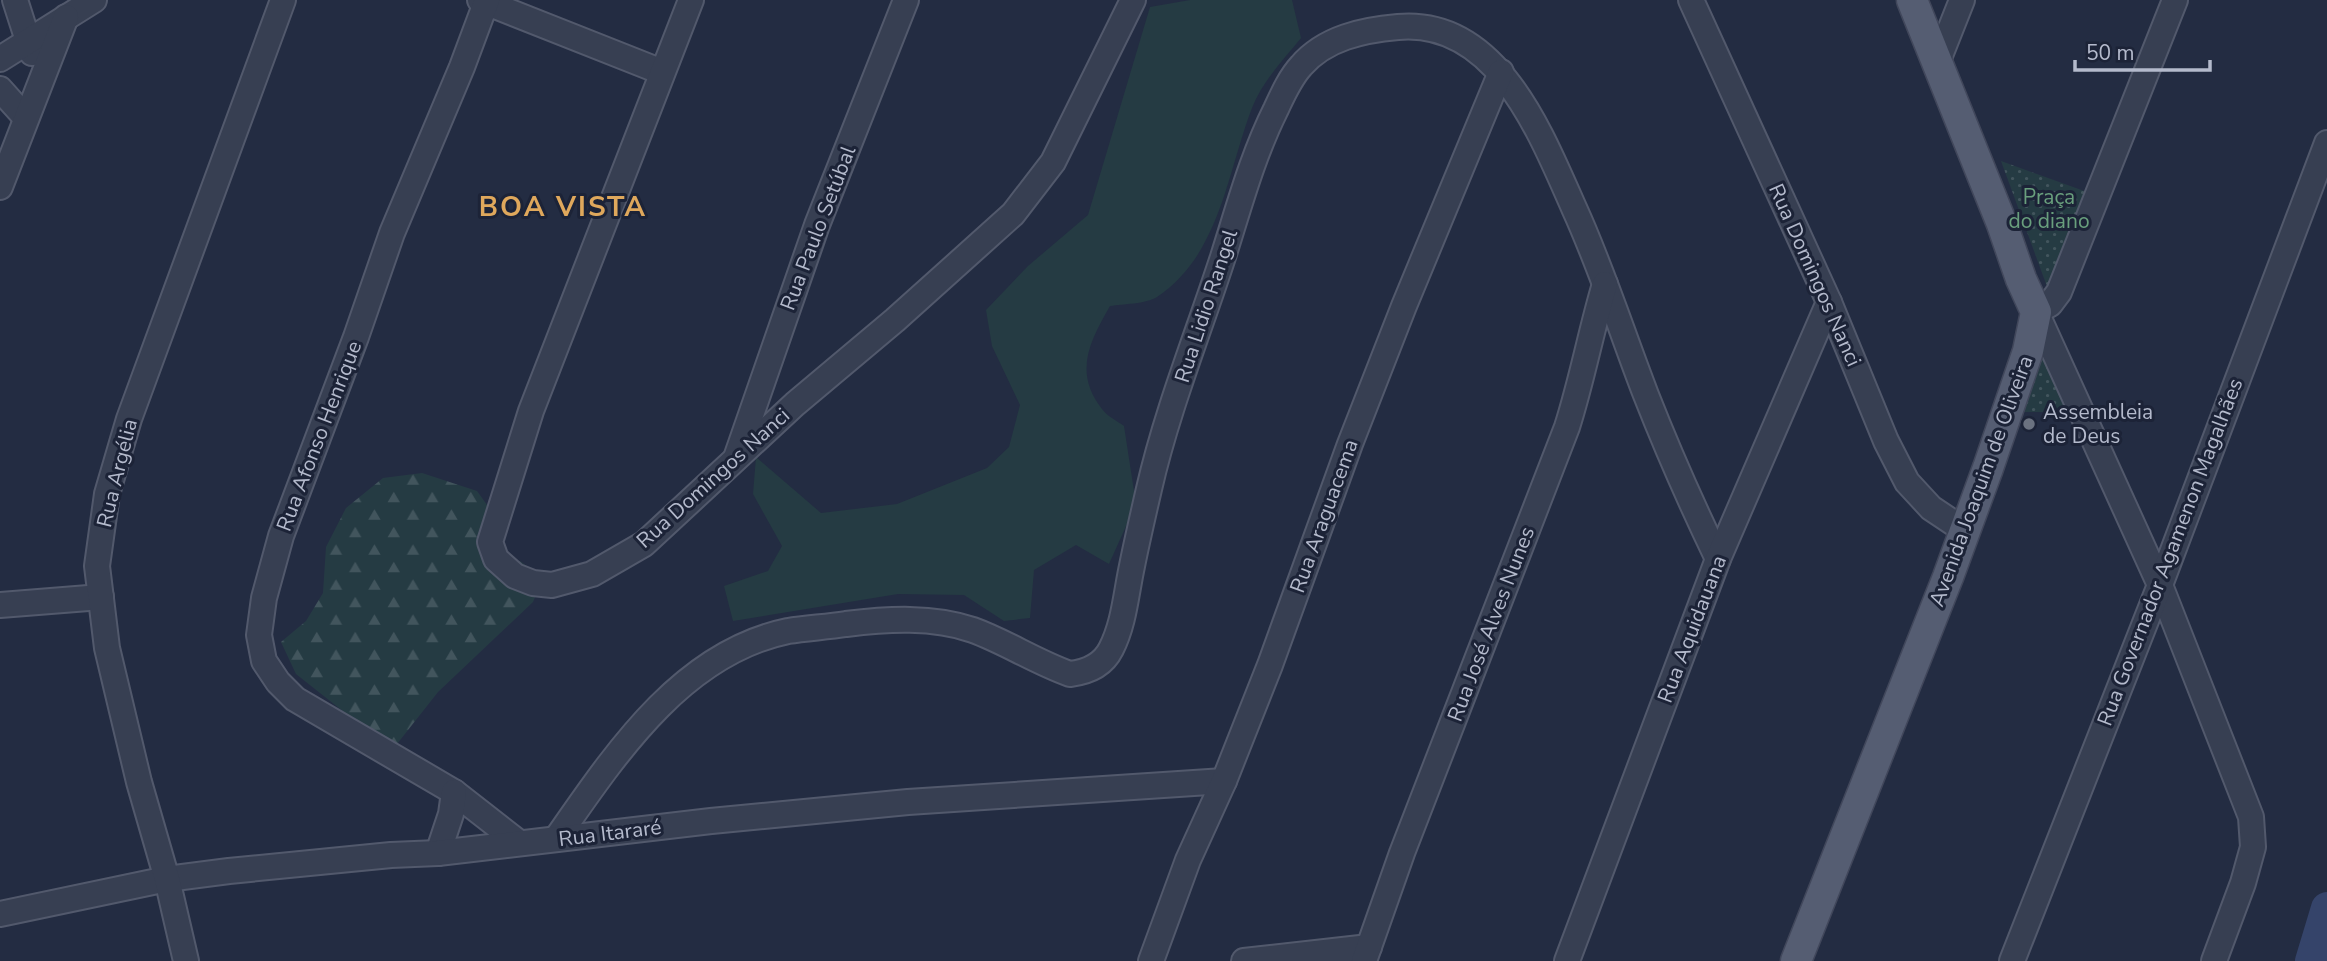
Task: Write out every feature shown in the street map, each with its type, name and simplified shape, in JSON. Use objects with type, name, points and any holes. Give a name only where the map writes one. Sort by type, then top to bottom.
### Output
[{"type":"main road","points":[[1912,0],[2036,312]]},
{"type":"main road","name":"Avenida Joaquim de Oliveira","points":[[1796,961],[1948,577],[2028,351],[2036,312]]},
{"type":"street","points":[[15,0],[26,41],[43,76]]},
{"type":"street","points":[[0,58],[94,0]]},
{"type":"street","name":"Rua Argélia","points":[[186,961],[110,662],[97,566],[107,494],[129,419],[283,0]]},
{"type":"street","name":"Rua Domingos Nanci","points":[[691,0],[531,411],[490,541],[496,559],[515,576],[533,583],[552,585],[592,574],[644,544],[736,458],[1013,214],[1053,162],[1133,0]]},
{"type":"street","name":"Rua Paulo Setúbal","points":[[736,458],[817,225],[906,0]]},
{"type":"street","name":"Rua Domingos Nanci","points":[[1691,0],[1829,302],[1886,441],[1907,481],[1931,508],[1964,530]]},
{"type":"street","points":[[1937,64],[1962,0]]},
{"type":"street","points":[[2175,0],[2059,292],[2050,304],[2036,312],[2160,586],[2251,817],[2253,847],[2243,883],[2214,961]]},
{"type":"street","points":[[484,1],[662,72]]},
{"type":"street","name":"Rua Afonso Henrique","points":[[484,1],[456,79],[392,233],[281,536],[264,598],[259,635],[264,662],[278,682],[295,699],[454,792],[518,842]]},
{"type":"street","points":[[0,187],[66,17]]},
{"type":"street","name":"Rua Lidio Rangel","points":[[556,839],[621,748],[668,699],[709,665],[750,645],[787,632],[883,620],[936,622],[973,630],[1070,674],[1087,672],[1110,653],[1123,616],[1158,451],[1261,139],[1286,88],[1301,65],[1316,52],[1347,35],[1413,25],[1438,29],[1464,40],[1501,72],[1537,125],[1587,236],[1679,476],[1718,559]]},
{"type":"street","name":"Rua Araguacema","points":[[1151,961],[1188,860],[1224,780],[1270,665],[1350,444],[1404,306],[1501,72]]},
{"type":"street","points":[[0,89],[26,118]]},
{"type":"street","name":"Rua Governador Agamenon Magalhães","points":[[2012,961],[2160,586],[2327,143]]},
{"type":"street","name":"Rua José Alves Nunes","points":[[1366,954],[1402,853],[1567,427],[1605,284]]},
{"type":"street","name":"Rua Aquidauana","points":[[1567,961],[1718,559],[1829,302]]},
{"type":"street","points":[[0,605],[101,597]]},
{"type":"street","name":"Rua Itararé","points":[[0,914],[167,879],[922,801],[1224,780]]},
{"type":"street","points":[[439,853],[451,814],[454,792]]},
{"type":"street","points":[[1244,961],[1366,954]]},
{"type":"green space","points":[[1190,0],[1292,0],[1301,38],[1256,98],[1219,211],[1195,259],[1178,279],[1157,297],[1110,306],[1091,344],[1088,382],[1102,409],[1124,426],[1136,504],[1109,564],[1076,545],[1034,570],[1030,618],[1004,621],[964,595],[898,594],[733,621],[724,586],[768,571],[782,546],[753,494],[756,457],[821,513],[897,504],[987,468],[1009,447],[1020,405],[992,346],[986,310],[1028,266],[1088,215],[1150,7]]},
{"type":"green space","name":"Praça do diano","points":[[2001,161],[2087,192],[2049,292]]},
{"type":"green space","points":[[2046,343],[2079,412],[2020,412]]},
{"type":"green space","points":[[422,473],[477,491],[495,516],[508,561],[520,561],[543,578],[533,602],[438,692],[397,744],[344,712],[296,674],[281,642],[306,621],[323,593],[326,547],[346,508],[383,478]]},
{"type":"waterway","points":[[2311,961],[2327,908]]},
{"type":"place","name":"Assembleia de Deus","points":[[2029,424]]},
{"type":"district","name":"BOA VISTA","points":[[563,206]]}]
